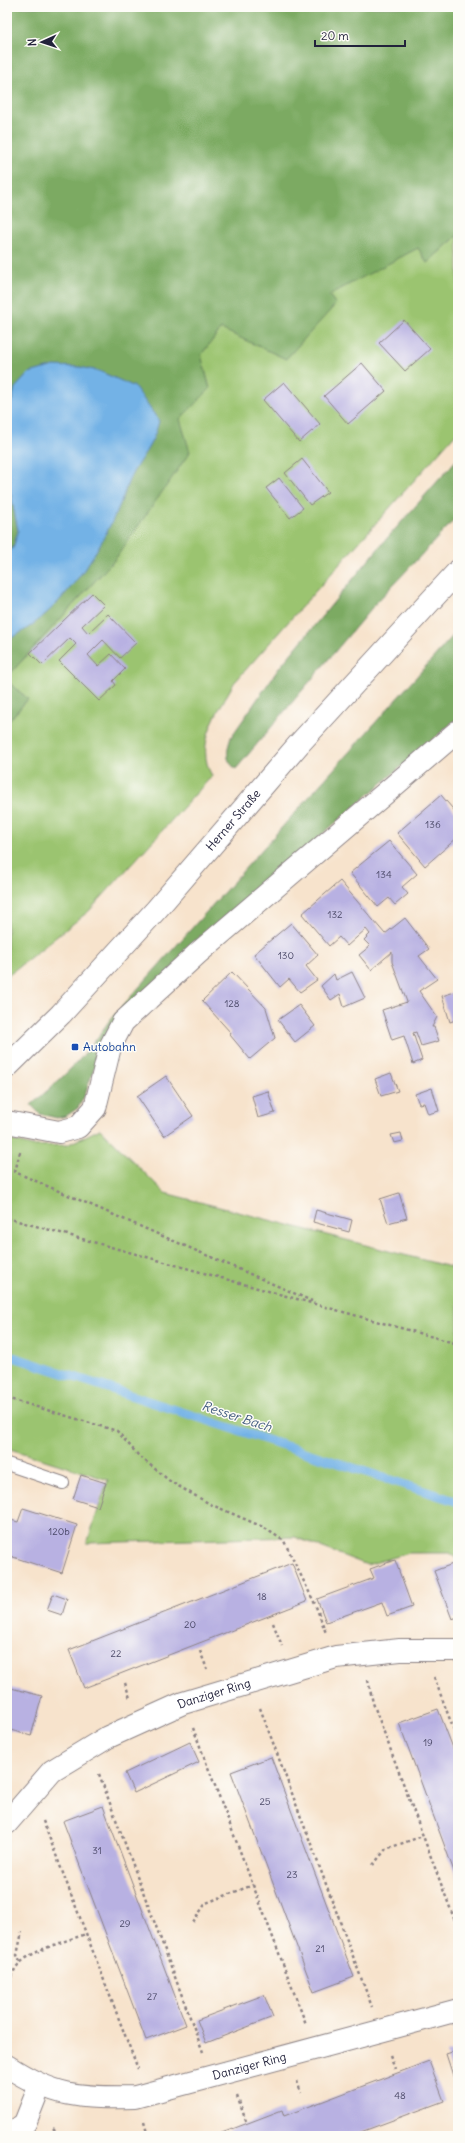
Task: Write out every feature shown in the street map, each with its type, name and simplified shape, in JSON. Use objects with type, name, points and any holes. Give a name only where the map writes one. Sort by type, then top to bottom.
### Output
[{"type":"street","name":"Herner Straße","points":[[7,1067],[61,1014],[156,910],[298,744],[458,571]]},
{"type":"street","points":[[17,1124],[59,1132],[78,1127],[95,1108],[110,1047],[124,1022],[197,954],[458,732]]},
{"type":"street","name":"Danziger Ring","points":[[7,1823],[52,1771],[89,1747],[183,1703],[336,1657],[400,1650],[458,1650]]},
{"type":"street","name":"Danziger Ring","points":[[7,2066],[52,2091],[93,2098],[135,2097],[315,2047],[458,2010]]},
{"type":"street","points":[[9,2136],[26,2123],[40,2085]]},
{"type":"lane","points":[[7,1464],[63,1483]]},
{"type":"path","points":[[17,1124],[15,1172],[321,1305]]},
{"type":"path","points":[[7,1218],[458,1344]]},
{"type":"path","points":[[7,1398],[118,1431],[138,1455],[171,1482],[210,1504],[263,1527],[284,1541],[315,1604],[336,1657]]},
{"type":"path","points":[[424,1650],[458,1741]]},
{"type":"path","points":[[361,1654],[373,1703],[458,1929]]},
{"type":"path","points":[[250,1684],[381,2030]]},
{"type":"path","points":[[183,1703],[315,2047]]},
{"type":"path","points":[[89,1747],[212,2076]]},
{"type":"path","points":[[33,1793],[148,2094]]},
{"type":"path","points":[[373,1865],[386,1850],[423,1836]]},
{"type":"path","points":[[193,1922],[206,1903],[253,1885]]},
{"type":"path","points":[[20,1962],[17,1955],[22,1932]]},
{"type":"path","points":[[8,1995],[14,1970],[20,1962],[33,1954],[86,1934]]},
{"type":"green space","points":[[7,7],[458,7],[458,235],[427,263],[418,248],[329,295],[336,304],[286,359],[221,329],[201,355],[210,389],[180,419],[190,452],[116,558],[7,677]]},
{"type":"green space","points":[[458,235],[458,431],[234,683],[215,716],[207,740],[207,764],[212,776],[89,911],[7,976],[7,723],[28,699],[7,681],[7,677],[116,558],[180,419],[210,389],[201,355],[221,329],[328,295],[418,247],[427,263]]},
{"type":"green space","points":[[458,458],[458,516],[376,603],[236,769],[232,766],[228,758],[231,737],[279,668],[382,544]]},
{"type":"green space","points":[[458,630],[458,718],[222,920],[107,1032],[84,1097],[78,1108],[66,1116],[57,1118],[40,1114],[31,1105],[64,1076],[83,1056],[101,1034],[109,1021]]},
{"type":"green space","points":[[7,681],[28,699],[7,723]]},
{"type":"green space","points":[[100,1129],[165,1193],[458,1269],[458,1559],[450,1553],[409,1553],[367,1565],[295,1537],[87,1543],[108,1480],[7,1448],[7,1139],[32,1146],[67,1145]]},
{"type":"water","points":[[54,366],[80,367],[99,371],[135,387],[159,421],[150,445],[129,480],[108,530],[86,567],[58,602],[42,617],[25,630],[7,640],[7,553],[13,548],[18,531],[7,475],[9,412],[15,388],[29,373]]},
{"type":"building","points":[[404,320],[430,349],[405,371],[379,343]]},
{"type":"building","points":[[362,363],[386,391],[348,424],[324,396]]},
{"type":"building","points":[[284,382],[320,424],[299,442],[263,400]]},
{"type":"building","points":[[302,459],[328,492],[310,505],[285,473]]},
{"type":"building","points":[[279,478],[303,508],[290,518],[266,488]]},
{"type":"building","points":[[92,593],[104,605],[82,626],[88,633],[108,614],[136,643],[120,658],[103,640],[88,655],[98,666],[111,654],[125,669],[113,681],[116,685],[99,701],[59,661],[76,644],[70,638],[42,665],[30,653]]},
{"type":"building","points":[[441,795],[458,815],[458,837],[425,866],[397,833]]},
{"type":"building","points":[[389,841],[417,874],[402,887],[408,894],[395,905],[389,898],[378,907],[350,873]]},
{"type":"building","points":[[340,881],[385,934],[405,918],[429,949],[419,956],[437,979],[419,991],[437,1017],[432,1027],[434,1027],[439,1041],[421,1046],[416,1032],[413,1033],[422,1060],[413,1064],[404,1036],[392,1040],[382,1010],[407,1002],[392,962],[392,952],[371,970],[359,955],[370,946],[364,940],[370,934],[366,929],[347,946],[339,937],[329,946],[302,914]]},
{"type":"building","points":[[291,923],[318,955],[306,966],[317,980],[300,992],[289,979],[280,987],[254,954]]},
{"type":"building","points":[[232,972],[266,1008],[275,1038],[250,1059],[230,1035],[231,1033],[202,1001]]},
{"type":"building","points":[[352,972],[365,998],[344,1007],[340,994],[331,1000],[321,986],[334,974],[336,980]]},
{"type":"building","points":[[458,991],[458,1019],[450,1022],[442,996]]},
{"type":"building","points":[[299,1005],[315,1026],[295,1042],[278,1020]]},
{"type":"building","points":[[391,1073],[398,1091],[381,1096],[375,1079]]},
{"type":"building","points":[[166,1076],[193,1116],[164,1136],[137,1096]]},
{"type":"building","points":[[432,1088],[439,1111],[428,1114],[424,1103],[419,1104],[415,1094]]},
{"type":"building","points":[[268,1091],[275,1113],[258,1118],[252,1096]]},
{"type":"building","points":[[401,1133],[403,1141],[394,1143],[391,1135]]},
{"type":"building","points":[[399,1193],[407,1218],[388,1223],[380,1199]]},
{"type":"building","points":[[316,1210],[352,1220],[349,1232],[313,1222]]},
{"type":"building","points":[[81,1475],[106,1483],[98,1507],[73,1499]]},
{"type":"building","points":[[23,1508],[77,1525],[62,1573],[7,1555],[7,1519],[18,1522]]},
{"type":"building","points":[[395,1560],[412,1607],[387,1616],[382,1602],[326,1622],[317,1599],[374,1578],[370,1569]]},
{"type":"building","points":[[458,1562],[458,1617],[452,1619],[434,1571]]},
{"type":"building","points":[[292,1563],[307,1601],[84,1688],[69,1650]]},
{"type":"building","points":[[53,1594],[67,1599],[62,1615],[47,1610]]},
{"type":"building","points":[[7,1687],[42,1696],[31,1736],[7,1729]]},
{"type":"building","points":[[438,1709],[458,1761],[458,1882],[399,1723]]},
{"type":"building","points":[[190,1742],[199,1762],[134,1793],[125,1773]]},
{"type":"building","points":[[271,1757],[354,1977],[314,1992],[231,1772]]},
{"type":"building","points":[[103,1806],[186,2025],[146,2040],[63,1821]]},
{"type":"building","points":[[264,1995],[273,2017],[206,2043],[197,2020]]},
{"type":"building","points":[[458,2050],[458,2091],[446,2054]]},
{"type":"building","points":[[429,2061],[444,2101],[350,2136],[214,2136],[282,2110],[284,2116]]},
{"type":"waterway","name":"Resser Bach","points":[[7,1355],[458,1502]]},
{"type":"place","name":"Autobahn","points":[[75,1047]]}]
